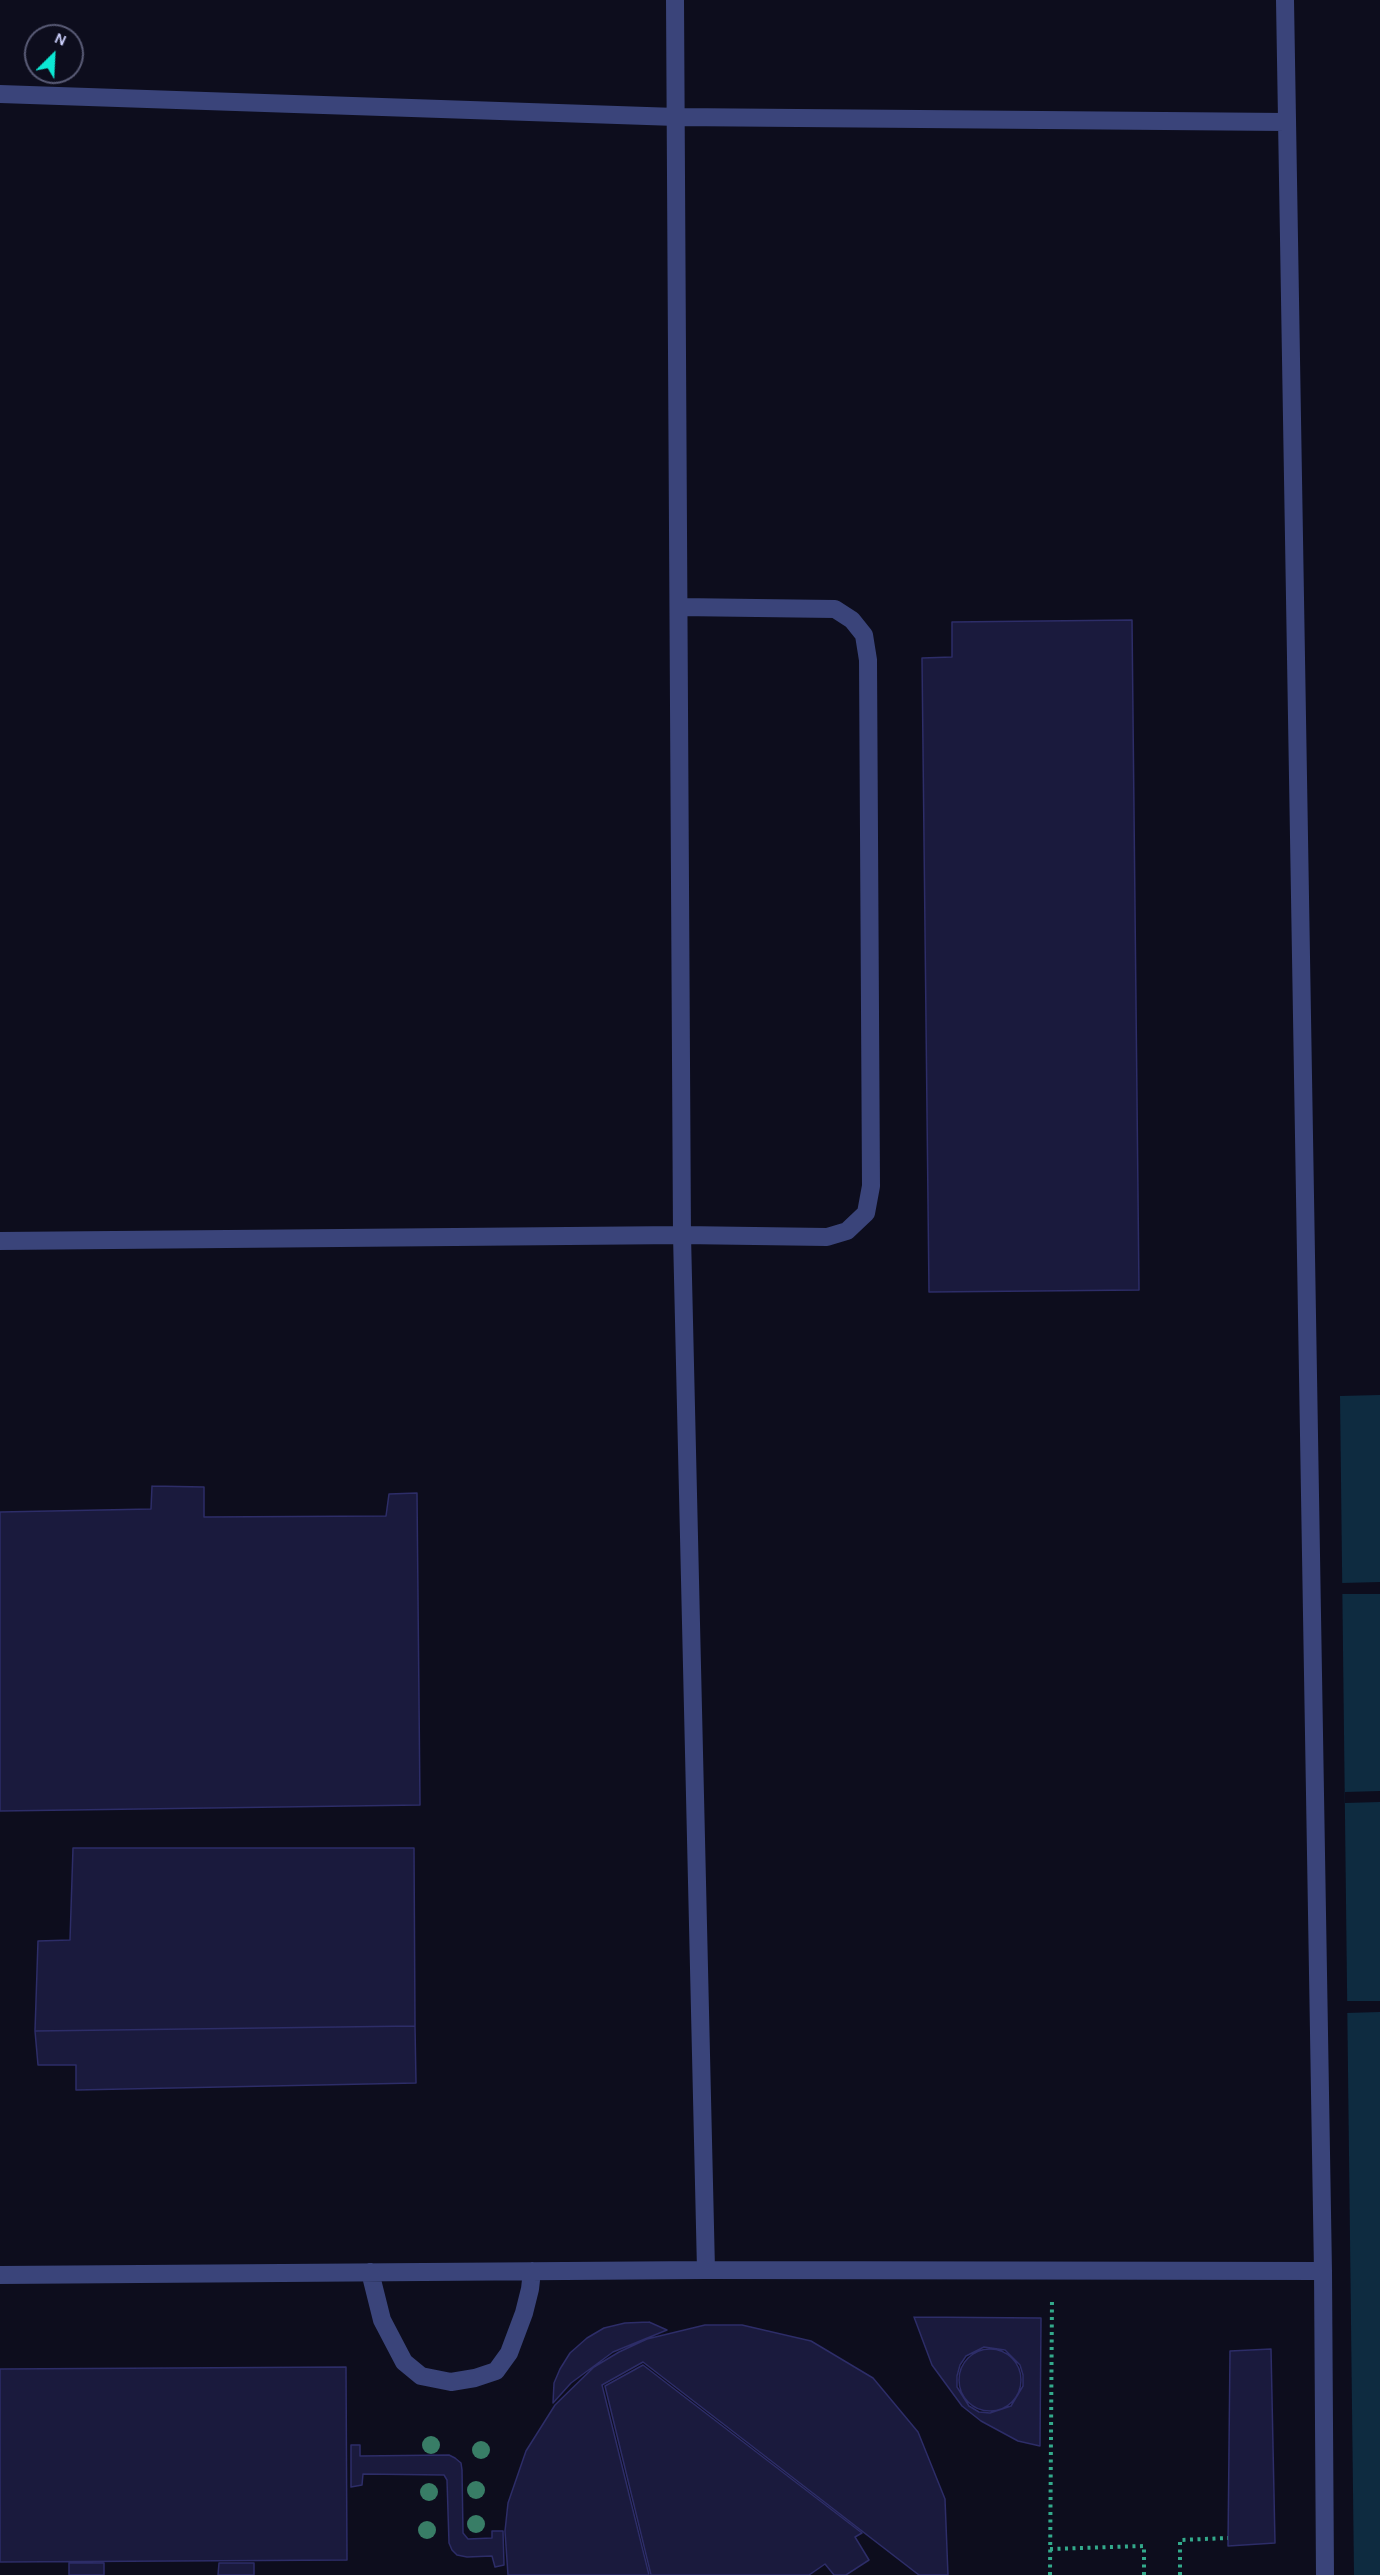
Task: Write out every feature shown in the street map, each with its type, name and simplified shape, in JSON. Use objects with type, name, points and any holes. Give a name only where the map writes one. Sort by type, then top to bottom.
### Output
[{"type":"street","points":[[675,0],[682,1234],[706,2270]]},
{"type":"street","points":[[1285,0],[1323,2271],[1324,2575]]},
{"type":"street","points":[[0,94],[676,117],[1286,122]]},
{"type":"street","points":[[0,1240],[682,1234],[827,1237],[847,1231],[866,1213],[871,1186],[869,732],[868,660],[864,635],[852,620],[835,609],[679,608]]},
{"type":"street","points":[[0,2275],[706,2270],[1323,2271]]},
{"type":"street","points":[[370,2272],[382,2320],[404,2362],[421,2376],[451,2382],[475,2378],[496,2371],[509,2353],[524,2313],[531,2289],[532,2271]]},
{"type":"path","points":[[1050,2575],[1052,2298]]},
{"type":"path","points":[[1180,2575],[1180,2540],[1228,2538]]},
{"type":"path","points":[[1050,2549],[1144,2546],[1144,2575]]},
{"type":"water","points":[[1380,1395],[1380,2575],[1354,2575],[1340,1396]]},
{"type":"pier","points":[[1380,1582],[1380,1594],[1342,1594],[1342,1583]]},
{"type":"pier","points":[[1380,1791],[1380,1802],[1345,1803],[1345,1792]]},
{"type":"pier","points":[[1346,2001],[1380,2001],[1380,2012],[1346,2013]]},
{"type":"building","points":[[1132,620],[1139,1290],[929,1292],[922,658],[952,657],[952,622]]},
{"type":"building","points":[[152,1486],[204,1487],[204,1517],[386,1516],[389,1494],[417,1493],[420,1805],[0,1811],[0,1512],[151,1509]]},
{"type":"building","points":[[73,1848],[414,1848],[415,2026],[35,2031],[38,1941],[70,1940]]},
{"type":"building","points":[[415,2026],[416,2083],[76,2090],[76,2065],[38,2065],[35,2031]]},
{"type":"building","points":[[914,2317],[1041,2318],[1040,2446],[1018,2441],[981,2421],[962,2406],[932,2365]],"holes":[[[984,2347],[1005,2350],[1020,2365],[1023,2386],[1011,2406],[990,2413],[979,2412],[969,2406],[957,2387],[960,2365],[966,2356]]]},
{"type":"building","points":[[649,2322],[667,2330],[613,2352],[571,2383],[553,2403],[554,2383],[560,2369],[570,2353],[587,2338],[604,2328],[625,2323]]},
{"type":"building","points":[[705,2325],[742,2325],[811,2341],[873,2378],[918,2432],[945,2499],[948,2575],[919,2575],[643,2362],[602,2385],[649,2575],[508,2575],[505,2531],[508,2503],[526,2451],[555,2405],[594,2367],[619,2352],[647,2339]]},
{"type":"building","points":[[990,2349],[1002,2351],[1012,2358],[1019,2368],[1021,2380],[1019,2392],[1012,2402],[1002,2409],[990,2411],[978,2409],[968,2402],[961,2392],[959,2380],[961,2368],[968,2358],[978,2351]]},
{"type":"building","points":[[1271,2349],[1275,2543],[1228,2546],[1230,2351]]},
{"type":"building","points":[[643,2365],[862,2533],[855,2537],[869,2560],[846,2575],[834,2575],[825,2564],[809,2575],[651,2575],[605,2386]]},
{"type":"building","points":[[346,2367],[347,2560],[0,2562],[0,2369]]},
{"type":"building","points":[[351,2445],[360,2445],[360,2456],[449,2455],[455,2458],[461,2463],[462,2470],[463,2533],[468,2539],[492,2538],[492,2531],[503,2531],[504,2565],[495,2567],[492,2556],[467,2557],[457,2555],[452,2550],[449,2543],[447,2480],[444,2475],[363,2474],[362,2485],[351,2487]]},
{"type":"building","points":[[69,2563],[104,2563],[104,2575],[69,2575]]},
{"type":"building","points":[[219,2563],[254,2563],[254,2575],[218,2575]]}]
